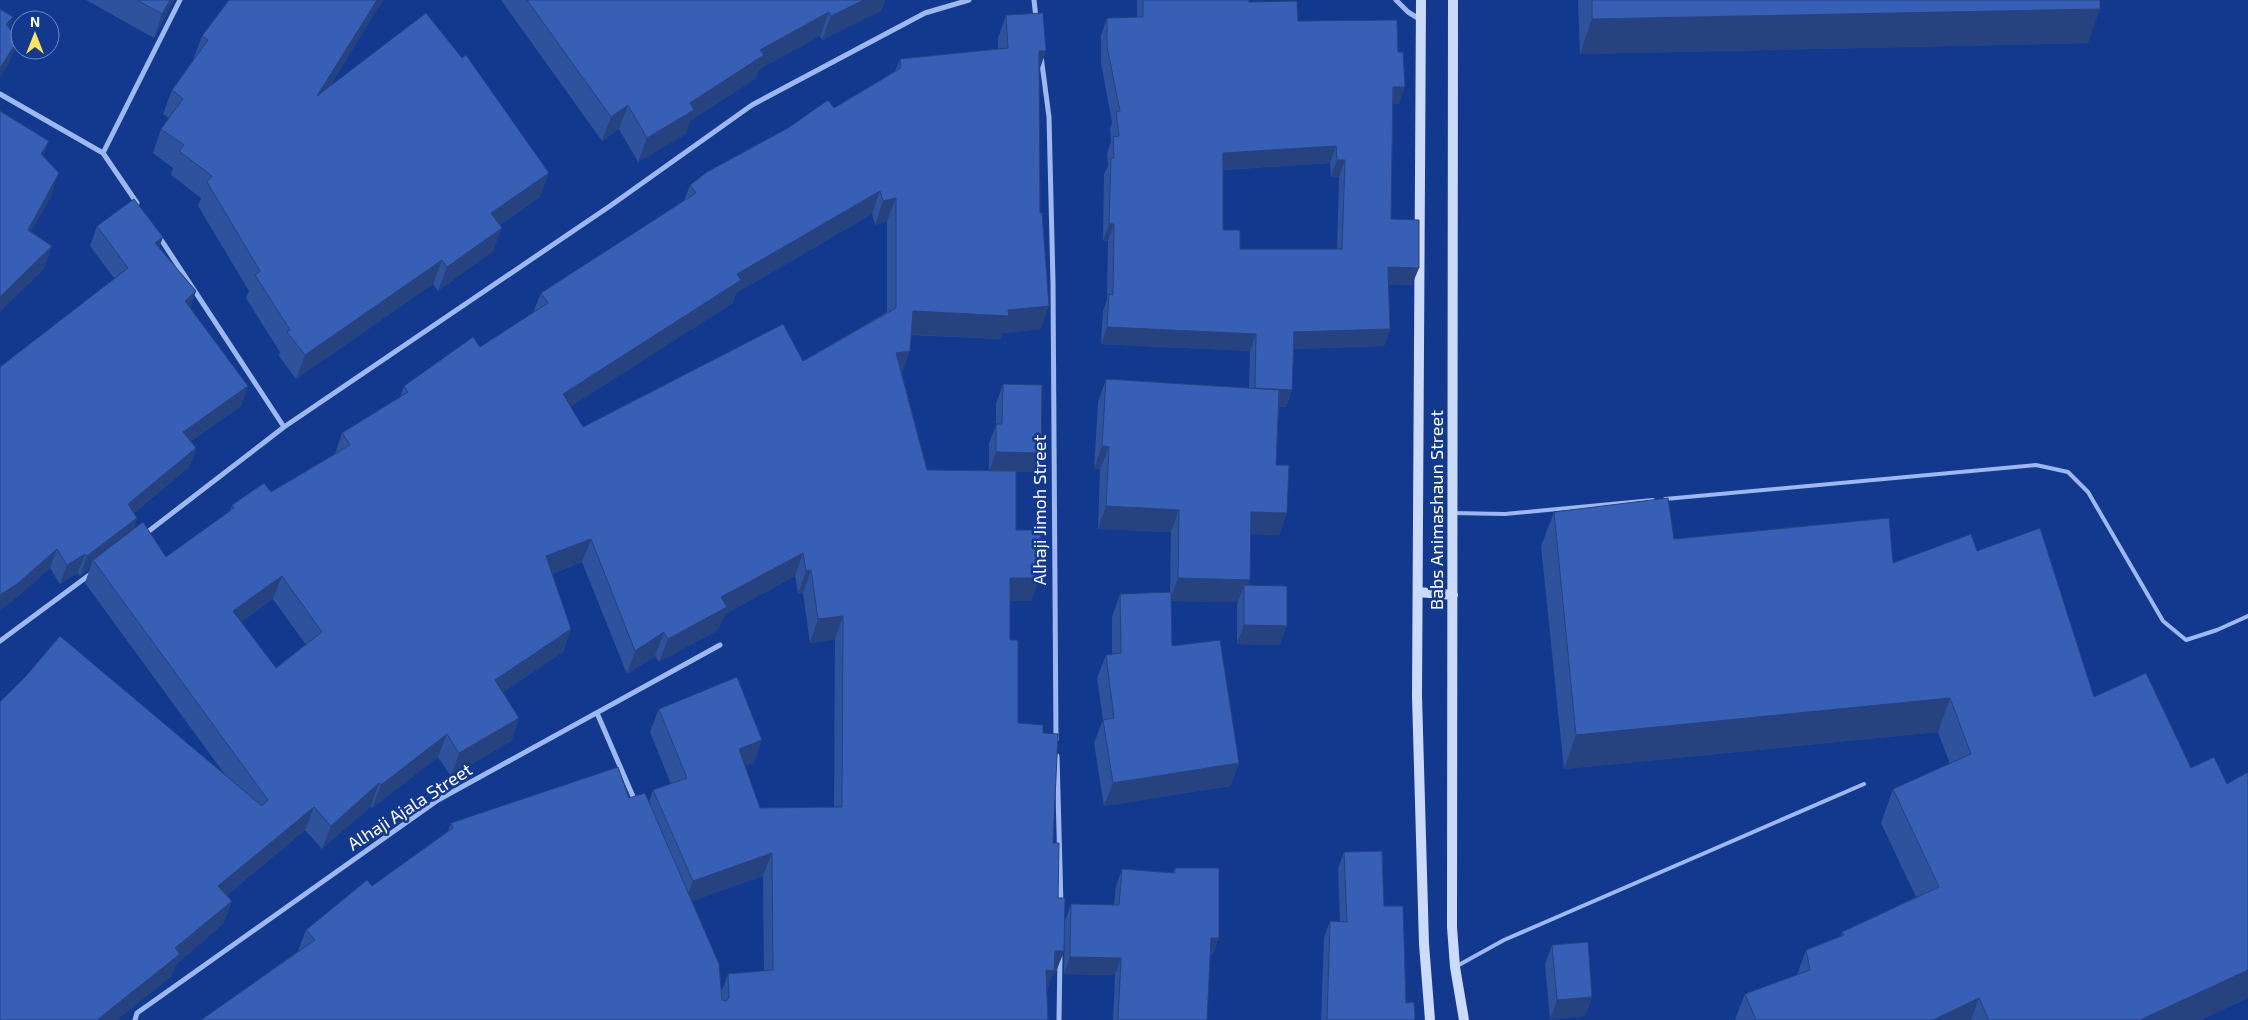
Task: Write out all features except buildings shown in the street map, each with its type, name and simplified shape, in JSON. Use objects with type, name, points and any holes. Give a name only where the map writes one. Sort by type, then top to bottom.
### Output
[{"type":"main road","name":"Babs Animashaun Street","points":[[1421,0],[1419,764],[1424,944],[1430,1020]]},
{"type":"main road","name":"Babs Animashaun Street","points":[[1453,0],[1451,838],[1452,927],[1455,967],[1464,1020]]},
{"type":"main road","points":[[1418,592],[1453,595]]},
{"type":"street","points":[[103,153],[180,0]]},
{"type":"street","points":[[140,537],[284,427],[610,206],[752,105],[925,13],[969,0]]},
{"type":"street","points":[[1034,0],[1037,29]]},
{"type":"street","points":[[1396,0],[1408,12],[1421,20]]},
{"type":"street","name":"Alhaji Jimoh Street","points":[[1040,49],[1049,117],[1053,282],[1056,744]]},
{"type":"street","points":[[0,94],[103,153],[142,211]]},
{"type":"street","points":[[153,228],[284,427]]},
{"type":"street","points":[[0,641],[101,566]]},
{"type":"street","name":"Alhaji Ajala Street","points":[[135,1020],[137,1013],[438,800],[720,645]]},
{"type":"street","points":[[597,712],[636,804]]},
{"type":"street","points":[[1056,753],[1060,916]]},
{"type":"street","points":[[1059,1020],[1060,954]]},
{"type":"lane","points":[[1453,513],[1504,514],[2036,465],[2068,472],[2088,492],[2163,621],[2186,640],[2217,630],[2248,616]]},
{"type":"lane","points":[[1455,967],[1504,940],[1864,784]]}]
